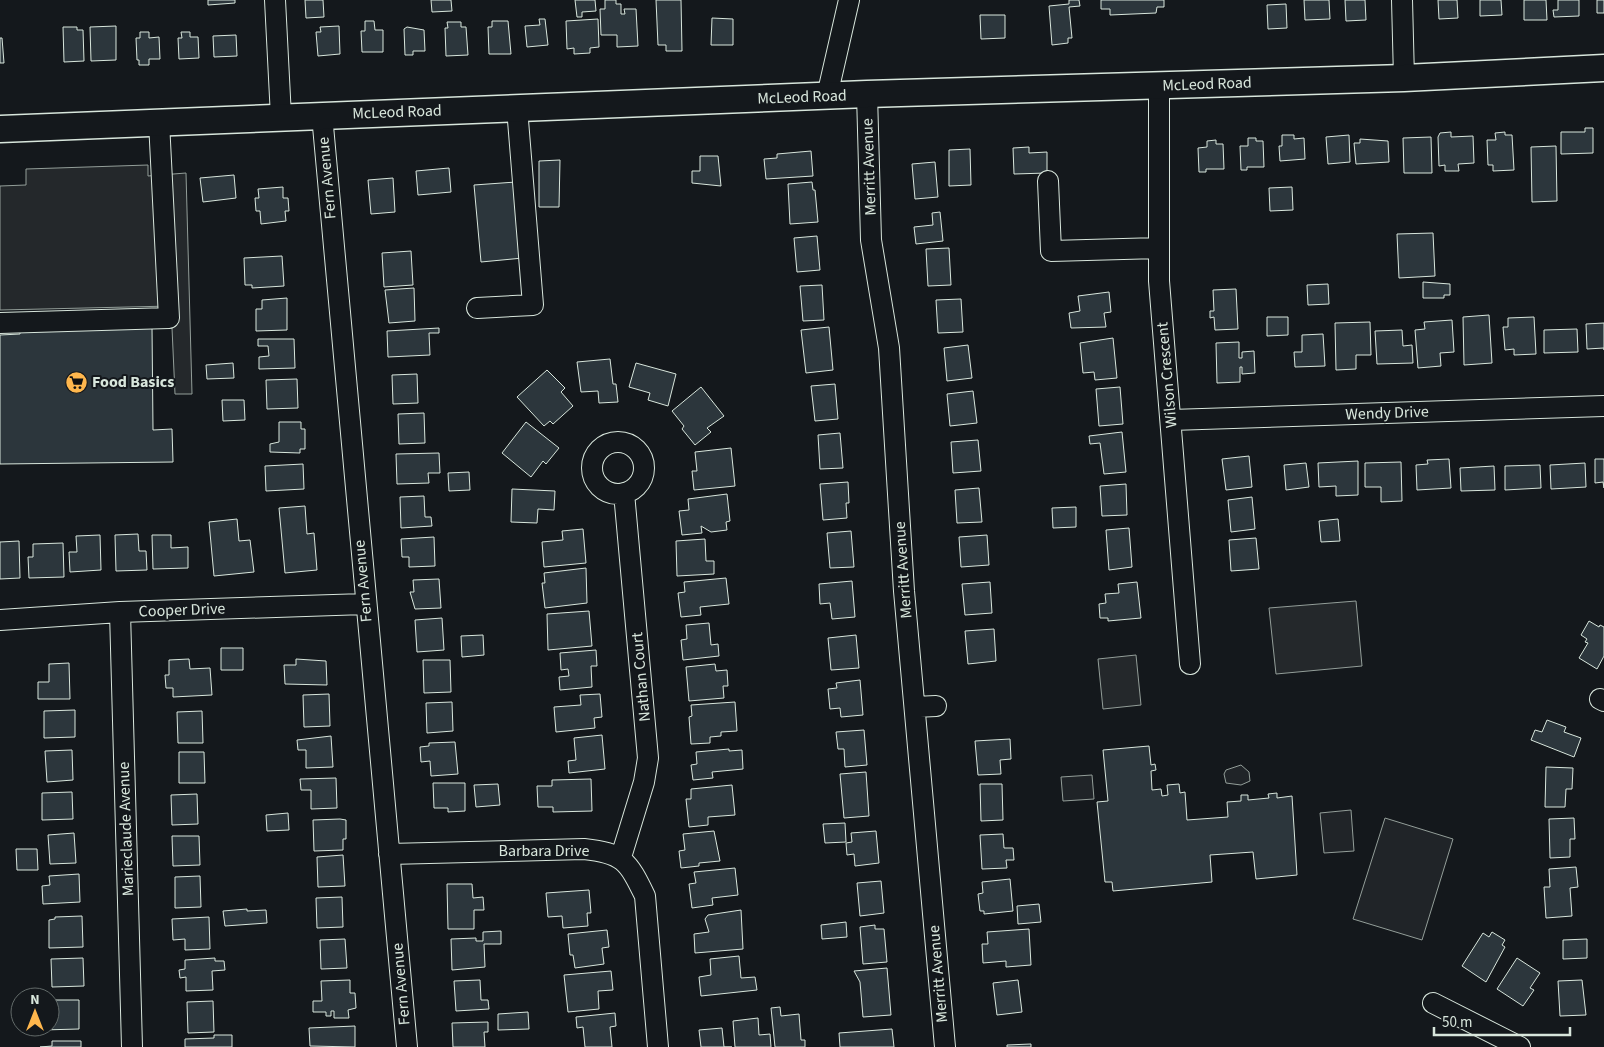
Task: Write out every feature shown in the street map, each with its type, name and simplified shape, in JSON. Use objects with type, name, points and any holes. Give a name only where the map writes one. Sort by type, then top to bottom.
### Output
[{"type":"main road","name":"McLeod Road","points":[[0,129],[867,94],[1404,78],[1604,68]]},
{"type":"street","points":[[275,0],[281,117]]},
{"type":"street","points":[[827,96],[849,0]]},
{"type":"street","points":[[1402,0],[1404,78]]},
{"type":"street","name":"Wilson Crescent","points":[[1158,86],[1159,281],[1190,664]]},
{"type":"street","name":"Merritt Avenue","points":[[867,94],[871,240],[889,348],[904,591],[945,1047]]},
{"type":"street","points":[[477,308],[533,305],[516,108]]},
{"type":"street","name":"Fern Avenue","points":[[322,115],[365,604],[407,1047]]},
{"type":"street","points":[[0,323],[169,318],[159,122]]},
{"type":"street","points":[[1048,181],[1051,251],[1159,248]]},
{"type":"street","name":"Wendy Drive","points":[[1171,420],[1604,406]]},
{"type":"street","name":"Nathan Court","points":[[621,857],[644,782],[648,758],[624,494]]},
{"type":"street","name":"Cooper Drive","points":[[0,620],[120,612],[365,604]]},
{"type":"street","name":"Marieclaude Avenue","points":[[120,612],[132,1047]]},
{"type":"street","points":[[915,707],[936,706]]},
{"type":"street","name":"Barbara Drive","points":[[389,854],[584,849],[602,851],[621,857]]},
{"type":"street","points":[[621,857],[635,875],[645,896],[658,1047]]},
{"type":"street","points":[[1433,1003],[1520,1047]]},
{"type":"shaded area","points":[[148,165],[148,176],[186,173],[192,394],[175,394],[171,306],[0,310],[0,186],[26,185],[26,169]]},
{"type":"shaded area","points":[[1356,601],[1362,666],[1276,674],[1269,608]]},
{"type":"shaded area","points":[[1136,655],[1141,705],[1103,709],[1098,659]]},
{"type":"shaded area","points":[[1241,765],[1249,772],[1250,781],[1241,785],[1226,783],[1224,774],[1226,770]]},
{"type":"shaded area","points":[[1092,775],[1094,799],[1063,801],[1061,777]]},
{"type":"shaded area","points":[[1351,810],[1354,851],[1324,853],[1320,813]]},
{"type":"shaded area","points":[[1385,818],[1453,839],[1422,940],[1353,919]]},
{"type":"building","points":[[208,0],[235,0],[235,3],[208,5]]},
{"type":"building","points":[[305,0],[323,0],[324,17],[306,18]]},
{"type":"building","points":[[431,0],[451,0],[452,11],[432,12]]},
{"type":"building","points":[[575,0],[595,0],[596,11],[582,12],[582,17],[577,17]]},
{"type":"building","points":[[605,0],[616,0],[616,4],[621,4],[621,14],[625,14],[624,9],[636,9],[638,46],[617,47],[617,35],[601,35],[600,9],[605,9]]},
{"type":"building","points":[[656,0],[681,0],[682,51],[666,51],[666,45],[658,45]]},
{"type":"building","points":[[1069,0],[1079,0],[1080,6],[1069,7],[1072,38],[1068,38],[1068,43],[1052,45],[1049,6],[1069,4]]},
{"type":"building","points":[[1101,0],[1164,0],[1164,7],[1157,7],[1156,13],[1110,15],[1110,9],[1101,9]]},
{"type":"building","points":[[1304,0],[1329,0],[1330,19],[1305,20]]},
{"type":"building","points":[[1345,0],[1365,0],[1366,20],[1346,21]]},
{"type":"building","points":[[1438,0],[1457,0],[1458,18],[1439,19]]},
{"type":"building","points":[[1480,0],[1501,0],[1502,15],[1480,16]]},
{"type":"building","points":[[1524,0],[1546,0],[1547,20],[1524,20]]},
{"type":"building","points":[[1558,0],[1579,0],[1579,16],[1554,17],[1553,10],[1558,10]]},
{"type":"building","points":[[1597,0],[1604,0],[1604,13],[1597,13]]},
{"type":"building","points":[[1286,4],[1287,28],[1268,29],[1267,5]]},
{"type":"building","points":[[980,15],[1005,15],[1005,38],[981,39]]},
{"type":"building","points":[[712,18],[733,19],[733,45],[711,45]]},
{"type":"building","points":[[539,19],[545,19],[548,45],[527,47],[525,26],[540,25]]},
{"type":"building","points":[[598,19],[599,47],[590,48],[590,53],[574,54],[574,48],[567,49],[566,21]]},
{"type":"building","points":[[365,21],[374,21],[375,30],[383,30],[383,52],[362,52],[361,31],[365,31]]},
{"type":"building","points":[[492,21],[508,21],[511,54],[489,54],[488,27],[492,27]]},
{"type":"building","points":[[447,22],[461,22],[461,27],[466,27],[468,55],[446,56],[445,28],[448,28]]},
{"type":"building","points":[[116,26],[116,60],[91,61],[90,27]]},
{"type":"building","points":[[339,26],[340,54],[318,56],[316,32],[321,32],[320,27]]},
{"type":"building","points":[[63,27],[77,27],[77,30],[83,30],[84,61],[64,62]]},
{"type":"building","points":[[407,27],[424,30],[425,51],[413,51],[413,55],[405,55],[404,29]]},
{"type":"building","points":[[140,32],[149,32],[149,38],[159,37],[160,59],[149,59],[149,65],[139,65],[139,60],[137,60],[136,38],[140,38]]},
{"type":"building","points":[[181,32],[190,32],[190,37],[198,37],[199,58],[179,59],[178,38],[182,38]]},
{"type":"building","points":[[236,35],[237,56],[214,57],[213,36]]},
{"type":"building","points":[[0,38],[2,38],[4,63],[0,63]]},
{"type":"building","points":[[1585,128],[1593,128],[1593,153],[1561,154],[1561,132],[1585,132]]},
{"type":"building","points":[[1451,132],[1451,137],[1473,136],[1474,163],[1458,164],[1459,171],[1445,171],[1445,165],[1439,166],[1438,137],[1440,133]]},
{"type":"building","points":[[1505,132],[1505,135],[1512,135],[1514,170],[1493,171],[1493,165],[1488,165],[1487,140],[1496,140],[1495,133]]},
{"type":"building","points":[[1282,135],[1294,135],[1294,139],[1304,138],[1305,159],[1280,161],[1279,146],[1282,146]]},
{"type":"building","points":[[1349,135],[1350,162],[1328,164],[1326,137]]},
{"type":"building","points":[[1431,137],[1432,173],[1404,173],[1403,138]]},
{"type":"building","points":[[1248,138],[1256,138],[1256,141],[1263,141],[1264,167],[1247,167],[1247,170],[1241,170],[1240,146],[1248,146]]},
{"type":"building","points":[[1360,139],[1388,141],[1389,162],[1356,164],[1354,143],[1360,143]]},
{"type":"building","points":[[1216,140],[1216,144],[1223,144],[1224,169],[1206,169],[1206,172],[1199,172],[1198,148],[1207,147],[1207,141]]},
{"type":"building","points":[[1556,146],[1557,201],[1532,202],[1531,147]]},
{"type":"building","points":[[1029,147],[1029,153],[1047,152],[1047,173],[1014,174],[1013,148]]},
{"type":"building","points":[[970,149],[971,185],[949,186],[949,150]]},
{"type":"building","points":[[811,151],[813,176],[766,179],[764,159],[777,158],[777,154]]},
{"type":"building","points":[[700,156],[718,156],[721,186],[692,183],[692,171],[700,171]]},
{"type":"building","points":[[560,160],[559,207],[539,207],[539,161]]},
{"type":"building","points":[[935,162],[938,197],[915,199],[912,164]]},
{"type":"building","points":[[449,168],[451,192],[418,195],[416,171]]},
{"type":"building","points":[[234,175],[236,198],[203,202],[200,178]]},
{"type":"building","points":[[393,178],[395,212],[371,214],[368,180]]},
{"type":"building","points":[[516,182],[523,258],[481,262],[474,185]]},
{"type":"building","points":[[812,182],[813,190],[815,190],[818,222],[790,224],[788,184]]},
{"type":"building","points":[[283,187],[283,198],[288,198],[289,211],[285,211],[286,221],[261,224],[260,211],[256,211],[255,198],[259,198],[258,189]]},
{"type":"building","points":[[1292,187],[1293,210],[1270,211],[1269,188]]},
{"type":"building","points":[[940,212],[943,241],[916,244],[914,227],[933,225],[932,213]]},
{"type":"building","points":[[1433,233],[1435,276],[1399,278],[1397,234]]},
{"type":"building","points":[[817,236],[820,270],[797,272],[794,238]]},
{"type":"building","points":[[949,248],[951,285],[928,286],[926,249]]},
{"type":"building","points":[[411,251],[413,285],[384,287],[382,253]]},
{"type":"building","points":[[282,256],[284,286],[252,288],[252,285],[245,285],[244,258]]},
{"type":"building","points":[[1423,282],[1450,284],[1450,295],[1444,295],[1444,298],[1423,298]]},
{"type":"building","points":[[1328,284],[1329,304],[1308,305],[1307,285]]},
{"type":"building","points":[[822,285],[824,320],[803,321],[800,286]]},
{"type":"building","points":[[414,288],[415,321],[389,323],[385,290]]},
{"type":"building","points":[[1236,289],[1238,329],[1215,330],[1214,317],[1210,318],[1210,311],[1214,311],[1213,290]]},
{"type":"building","points":[[1109,292],[1111,312],[1104,313],[1106,327],[1071,328],[1069,313],[1080,311],[1078,296]]},
{"type":"building","points":[[287,298],[287,330],[256,331],[256,309],[262,309],[262,300]]},
{"type":"building","points":[[961,299],[963,332],[938,333],[936,300]]},
{"type":"building","points":[[1489,315],[1492,363],[1464,365],[1463,317]]},
{"type":"building","points":[[1267,317],[1288,317],[1288,335],[1267,336]]},
{"type":"building","points":[[1534,317],[1536,354],[1514,355],[1514,349],[1505,350],[1503,327],[1508,327],[1508,318]]},
{"type":"building","points":[[1452,320],[1454,352],[1440,353],[1441,366],[1418,368],[1415,330],[1425,329],[1424,322]]},
{"type":"building","points":[[1370,322],[1371,355],[1356,355],[1356,369],[1336,370],[1335,323]]},
{"type":"building","points":[[1604,323],[1604,348],[1587,349],[1586,324]]},
{"type":"building","name":"Food Basics","points":[[20,327],[152,327],[153,430],[172,429],[173,462],[0,464],[0,335],[20,334]]},
{"type":"building","points":[[829,327],[833,370],[806,373],[801,330]]},
{"type":"building","points":[[439,328],[439,333],[429,333],[430,355],[388,357],[387,331]]},
{"type":"building","points":[[1577,329],[1578,352],[1544,353],[1544,330]]},
{"type":"building","points":[[1402,330],[1403,346],[1412,345],[1413,363],[1377,364],[1375,331]]},
{"type":"building","points":[[1323,334],[1325,366],[1295,367],[1294,352],[1302,352],[1302,335]]},
{"type":"building","points":[[1113,338],[1117,378],[1095,380],[1094,372],[1083,373],[1080,343]]},
{"type":"building","points":[[258,339],[294,339],[295,368],[259,369],[259,357],[269,356],[268,346],[258,346]]},
{"type":"building","points":[[1239,342],[1239,358],[1242,358],[1242,352],[1254,351],[1255,373],[1242,374],[1242,367],[1240,367],[1240,382],[1217,383],[1216,343]]},
{"type":"building","points":[[968,345],[972,378],[947,381],[944,348]]},
{"type":"building","points":[[610,359],[613,384],[616,384],[618,402],[599,403],[598,391],[581,392],[577,362]]},
{"type":"building","points":[[233,363],[234,378],[207,379],[206,365]]},
{"type":"building","points":[[636,363],[676,374],[668,406],[648,400],[650,393],[629,387]]},
{"type":"building","points":[[547,370],[565,388],[561,392],[573,406],[553,424],[550,421],[544,426],[517,397]]},
{"type":"building","points":[[417,374],[418,403],[393,404],[392,375]]},
{"type":"building","points":[[297,379],[298,408],[267,409],[266,380]]},
{"type":"building","points":[[835,384],[838,419],[815,421],[811,386]]},
{"type":"building","points":[[701,387],[724,416],[707,428],[711,432],[695,445],[682,429],[684,426],[672,411]]},
{"type":"building","points":[[1120,387],[1123,424],[1099,426],[1096,389]]},
{"type":"building","points":[[973,391],[977,423],[950,426],[947,394]]},
{"type":"building","points":[[222,400],[244,400],[245,420],[223,421]]},
{"type":"building","points":[[424,413],[425,443],[399,444],[398,414]]},
{"type":"building","points":[[279,422],[301,422],[301,429],[305,429],[305,449],[300,449],[300,453],[270,452],[270,444],[279,442]]},
{"type":"building","points":[[526,422],[559,448],[546,464],[543,461],[531,477],[502,453]]},
{"type":"building","points":[[1122,432],[1126,472],[1104,474],[1100,443],[1090,444],[1089,436]]},
{"type":"building","points":[[840,433],[843,468],[820,469],[818,435]]},
{"type":"building","points":[[978,440],[981,471],[953,473],[951,442]]},
{"type":"building","points":[[731,448],[735,486],[694,490],[692,471],[697,471],[695,452]]},
{"type":"building","points":[[439,453],[440,473],[428,473],[429,483],[397,484],[396,454]]},
{"type":"building","points":[[1249,456],[1252,487],[1226,490],[1222,459]]},
{"type":"building","points":[[1449,459],[1451,488],[1417,490],[1416,465],[1428,464],[1427,460]]},
{"type":"building","points":[[1595,459],[1604,459],[1604,488],[1603,482],[1595,483]]},
{"type":"building","points":[[1358,461],[1358,495],[1336,496],[1336,486],[1319,487],[1318,463]]},
{"type":"building","points":[[1401,462],[1402,501],[1381,502],[1381,487],[1365,487],[1365,463]]},
{"type":"building","points":[[1306,463],[1309,487],[1286,490],[1284,465]]},
{"type":"building","points":[[1585,463],[1586,487],[1551,489],[1550,465]]},
{"type":"building","points":[[303,464],[304,489],[266,491],[265,466]]},
{"type":"building","points":[[1540,465],[1541,488],[1505,490],[1505,466]]},
{"type":"building","points":[[1494,466],[1495,490],[1461,491],[1460,468]]},
{"type":"building","points":[[469,472],[470,490],[449,491],[448,473]]},
{"type":"building","points":[[848,482],[849,503],[846,503],[847,518],[823,520],[820,484]]},
{"type":"building","points":[[1126,484],[1127,515],[1102,516],[1100,486]]},
{"type":"building","points":[[979,488],[982,522],[957,523],[955,490]]},
{"type":"building","points":[[512,489],[555,491],[554,510],[538,509],[537,523],[511,522]]},
{"type":"building","points":[[727,494],[730,521],[726,522],[727,530],[711,532],[701,526],[702,533],[682,535],[679,511],[689,510],[688,499]]},
{"type":"building","points":[[424,496],[425,517],[431,517],[432,526],[401,528],[400,497]]},
{"type":"building","points":[[1252,497],[1255,529],[1231,532],[1228,500]]},
{"type":"building","points":[[305,506],[307,534],[314,533],[317,570],[285,573],[279,508]]},
{"type":"building","points":[[1076,507],[1076,527],[1053,528],[1052,508]]},
{"type":"building","points":[[237,519],[239,541],[250,540],[254,572],[214,576],[209,522]]},
{"type":"building","points":[[1338,519],[1340,541],[1321,542],[1319,521]]},
{"type":"building","points":[[1129,528],[1132,567],[1109,570],[1106,530]]},
{"type":"building","points":[[583,529],[586,563],[544,567],[542,542],[563,540],[562,531]]},
{"type":"building","points":[[851,531],[854,567],[830,568],[827,533]]},
{"type":"building","points":[[138,534],[139,551],[146,551],[147,570],[116,571],[115,535]]},
{"type":"building","points":[[100,535],[101,570],[70,572],[69,552],[77,552],[76,536]]},
{"type":"building","points":[[152,535],[171,535],[171,548],[188,547],[188,568],[153,569]]},
{"type":"building","points":[[987,535],[989,565],[961,567],[959,537]]},
{"type":"building","points":[[434,537],[435,566],[409,567],[409,557],[402,557],[401,539]]},
{"type":"building","points":[[1256,538],[1259,569],[1231,571],[1229,540]]},
{"type":"building","points":[[705,539],[706,561],[714,561],[714,574],[677,576],[676,541]]},
{"type":"building","points":[[19,541],[20,578],[0,579],[0,542]]},
{"type":"building","points":[[63,543],[64,577],[29,578],[28,557],[33,557],[33,544]]},
{"type":"building","points":[[586,568],[587,603],[545,608],[542,583],[545,583],[544,573]]},
{"type":"building","points":[[726,578],[729,604],[700,607],[701,615],[681,617],[678,593],[685,592],[684,582]]},
{"type":"building","points":[[439,579],[441,608],[415,609],[410,592],[414,592],[413,580]]},
{"type":"building","points":[[852,581],[855,617],[832,619],[830,603],[820,604],[819,584]]},
{"type":"building","points":[[990,582],[992,613],[965,615],[962,584]]},
{"type":"building","points":[[1137,582],[1141,618],[1108,621],[1108,618],[1100,618],[1099,604],[1106,603],[1105,594],[1119,593],[1118,584]]},
{"type":"building","points":[[589,611],[592,646],[548,650],[547,614]]},
{"type":"building","points":[[442,618],[444,650],[417,652],[415,620]]},
{"type":"building","points":[[1589,621],[1599,627],[1600,625],[1604,627],[1604,656],[1597,669],[1579,658],[1588,643],[1585,642],[1587,639],[1581,635]]},
{"type":"building","points":[[709,623],[711,645],[718,644],[719,656],[683,660],[681,640],[687,639],[686,625]]},
{"type":"building","points":[[994,629],[996,661],[968,664],[965,631]]},
{"type":"building","points":[[483,635],[484,655],[462,657],[461,636]]},
{"type":"building","points":[[856,635],[859,668],[831,670],[828,638]]},
{"type":"building","points":[[221,648],[243,648],[243,670],[221,670]]},
{"type":"building","points":[[596,650],[597,666],[591,666],[592,687],[560,690],[559,677],[569,676],[568,669],[561,670],[560,653]]},
{"type":"building","points":[[189,659],[190,669],[210,668],[212,695],[173,697],[173,688],[166,688],[165,675],[169,675],[169,660]]},
{"type":"building","points":[[296,659],[326,661],[327,685],[285,684],[284,665],[296,665]]},
{"type":"building","points":[[423,660],[450,660],[451,692],[424,693]]},
{"type":"building","points":[[69,663],[70,699],[38,699],[38,682],[49,682],[49,664]]},
{"type":"building","points":[[715,664],[716,671],[727,670],[728,686],[723,686],[724,698],[689,701],[686,667]]},
{"type":"building","points":[[860,680],[863,715],[841,717],[840,708],[830,709],[828,689],[837,688],[836,683]]},
{"type":"building","points":[[329,694],[330,726],[304,727],[303,695]]},
{"type":"building","points":[[600,694],[602,717],[594,718],[595,728],[556,732],[554,707],[581,705],[580,695]]},
{"type":"building","points":[[452,702],[453,731],[427,733],[426,703]]},
{"type":"building","points":[[735,702],[737,731],[721,732],[721,736],[710,737],[710,743],[691,744],[689,717],[692,716],[691,705]]},
{"type":"building","points":[[75,710],[75,737],[44,738],[44,711]]},
{"type":"building","points":[[202,711],[203,743],[178,743],[177,712]]},
{"type":"building","points":[[1547,720],[1566,727],[1564,732],[1581,738],[1574,757],[1531,740],[1535,730],[1542,732]]},
{"type":"building","points":[[864,730],[867,765],[845,767],[844,749],[838,749],[836,732]]},
{"type":"building","points":[[602,735],[605,769],[569,773],[568,761],[576,760],[574,738]]},
{"type":"building","points":[[331,736],[333,767],[306,768],[306,750],[298,750],[297,740]]},
{"type":"building","points":[[1010,739],[1011,759],[1000,760],[1001,774],[978,775],[975,741]]},
{"type":"building","points":[[455,742],[458,774],[431,776],[430,761],[421,762],[420,747],[429,746],[429,743]]},
{"type":"building","points":[[1149,746],[1151,765],[1155,764],[1156,770],[1151,771],[1152,790],[1161,789],[1162,796],[1168,795],[1167,785],[1179,784],[1180,793],[1185,792],[1187,820],[1228,817],[1227,802],[1241,801],[1241,795],[1248,795],[1248,800],[1269,798],[1268,794],[1277,793],[1277,798],[1292,796],[1297,875],[1256,879],[1253,852],[1210,855],[1212,882],[1113,891],[1112,882],[1105,882],[1097,802],[1108,801],[1103,750]]},
{"type":"building","points":[[729,749],[729,751],[742,750],[743,769],[712,772],[713,778],[693,780],[691,765],[697,764],[696,752]]},
{"type":"building","points":[[72,750],[73,780],[47,782],[45,751]]},
{"type":"building","points":[[179,752],[204,752],[205,783],[179,783]]},
{"type":"building","points":[[1546,767],[1573,768],[1572,789],[1566,789],[1565,807],[1545,807]]},
{"type":"building","points":[[866,772],[869,816],[844,818],[840,774]]},
{"type":"building","points":[[336,778],[337,808],[311,809],[311,790],[301,790],[300,779]]},
{"type":"building","points":[[591,779],[592,811],[553,812],[553,807],[538,807],[537,786],[552,786],[552,780]]},
{"type":"building","points":[[433,783],[465,783],[465,811],[448,812],[448,808],[434,808]]},
{"type":"building","points":[[498,784],[500,805],[476,807],[474,785]]},
{"type":"building","points":[[980,784],[1002,784],[1003,820],[981,821]]},
{"type":"building","points":[[732,785],[735,815],[708,817],[708,825],[689,827],[686,799],[691,799],[691,789]]},
{"type":"building","points":[[72,792],[73,819],[42,820],[42,793]]},
{"type":"building","points":[[197,794],[198,824],[172,825],[171,795]]},
{"type":"building","points":[[288,813],[289,830],[267,831],[266,815]]},
{"type":"building","points":[[1574,818],[1575,839],[1570,839],[1570,857],[1550,858],[1549,819]]},
{"type":"building","points":[[313,820],[346,820],[346,839],[343,839],[343,850],[314,851]]},
{"type":"building","points":[[845,823],[846,842],[825,843],[823,824]]},
{"type":"building","points":[[714,831],[720,861],[699,863],[699,866],[681,868],[679,851],[685,850],[683,834]]},
{"type":"building","points":[[876,831],[879,863],[855,866],[854,854],[847,855],[846,843],[852,842],[851,833]]},
{"type":"building","points":[[74,833],[76,863],[50,864],[48,835]]},
{"type":"building","points":[[1003,834],[1004,848],[1013,848],[1014,860],[1006,860],[1007,868],[982,869],[980,835]]},
{"type":"building","points":[[172,836],[199,836],[200,865],[173,866]]},
{"type":"building","points":[[16,849],[37,849],[38,870],[17,870]]},
{"type":"building","points":[[343,855],[345,886],[318,887],[317,857]]},
{"type":"building","points":[[1576,867],[1578,887],[1570,888],[1572,916],[1546,918],[1544,887],[1550,887],[1549,869]]},
{"type":"building","points":[[735,868],[738,895],[712,898],[713,905],[692,908],[689,884],[696,883],[694,872]]},
{"type":"building","points":[[79,874],[80,902],[43,904],[42,886],[50,885],[49,876]]},
{"type":"building","points":[[200,876],[201,907],[175,908],[175,877]]},
{"type":"building","points":[[1010,879],[1013,911],[984,914],[984,911],[980,911],[978,894],[983,893],[982,882]]},
{"type":"building","points":[[881,881],[884,913],[860,916],[857,883]]},
{"type":"building","points":[[447,884],[472,884],[473,898],[483,897],[484,910],[474,910],[474,929],[448,929]]},
{"type":"building","points":[[589,890],[591,913],[587,913],[588,926],[563,928],[562,916],[548,917],[546,893]]},
{"type":"building","points":[[342,897],[343,927],[317,928],[316,898]]},
{"type":"building","points":[[1039,904],[1041,922],[1018,924],[1017,906]]},
{"type":"building","points":[[247,909],[247,911],[266,910],[267,923],[225,926],[223,911]]},
{"type":"building","points":[[741,910],[743,949],[695,953],[694,934],[709,932],[705,919],[708,915]]},
{"type":"building","points":[[82,916],[83,947],[49,948],[49,920],[55,919],[55,917]]},
{"type":"building","points":[[209,917],[210,949],[185,950],[185,939],[173,940],[172,919]]},
{"type":"building","points":[[846,922],[847,937],[822,939],[821,925]]},
{"type":"building","points":[[875,925],[875,929],[884,929],[887,962],[863,964],[860,927]]},
{"type":"building","points":[[1029,929],[1031,965],[1006,967],[1006,961],[983,963],[982,944],[988,944],[987,932]]},
{"type":"building","points":[[607,930],[609,947],[602,948],[604,964],[575,968],[573,955],[570,955],[568,934]]},
{"type":"building","points":[[501,931],[501,944],[484,944],[485,967],[452,970],[451,939],[476,938],[476,941],[483,941],[483,932]]},
{"type":"building","points":[[1492,932],[1505,940],[1502,945],[1505,947],[1486,982],[1462,966],[1483,933],[1489,937]]},
{"type":"building","points":[[345,939],[347,968],[321,969],[320,940]]},
{"type":"building","points":[[1587,939],[1587,958],[1563,959],[1563,940]]},
{"type":"building","points":[[739,956],[741,978],[755,977],[757,990],[701,996],[699,977],[711,975],[710,959]]},
{"type":"building","points":[[83,958],[84,986],[52,987],[51,959]]},
{"type":"building","points":[[215,958],[215,961],[224,961],[225,970],[212,971],[213,990],[186,991],[186,977],[180,978],[179,970],[185,969],[185,960]]},
{"type":"building","points":[[1517,958],[1540,973],[1530,988],[1534,990],[1523,1006],[1497,989]]},
{"type":"building","points":[[887,968],[891,1015],[863,1017],[860,982],[854,971]]},
{"type":"building","points":[[611,971],[613,990],[598,991],[599,1009],[568,1012],[564,975]]},
{"type":"building","points":[[350,980],[350,993],[355,993],[356,1008],[348,1010],[349,1018],[334,1018],[334,1011],[331,1011],[331,1016],[326,1016],[326,1012],[313,1012],[313,1001],[322,1001],[321,981]]},
{"type":"building","points":[[480,980],[481,1000],[488,1000],[489,1009],[456,1011],[454,981]]},
{"type":"building","points":[[1018,980],[1022,1012],[997,1015],[993,983]]},
{"type":"building","points":[[1582,980],[1586,1015],[1560,1016],[1558,981]]},
{"type":"building","points":[[60,1000],[79,1000],[79,1029],[60,1030]]},
{"type":"building","points":[[213,1001],[214,1032],[188,1033],[187,1002]]},
{"type":"building","points":[[780,1007],[781,1016],[799,1014],[801,1040],[805,1040],[805,1047],[775,1047],[771,1008]]},
{"type":"building","points":[[528,1012],[529,1029],[498,1030],[498,1014]]},
{"type":"building","points":[[615,1013],[616,1026],[610,1027],[612,1047],[585,1047],[583,1027],[577,1028],[576,1017]]},
{"type":"building","points":[[758,1018],[759,1035],[770,1034],[771,1047],[735,1047],[733,1021]]},
{"type":"building","points":[[488,1022],[488,1032],[484,1032],[485,1047],[453,1047],[452,1023]]},
{"type":"building","points":[[355,1026],[355,1047],[310,1046],[309,1028]]},
{"type":"building","points":[[722,1028],[724,1047],[701,1047],[699,1030]]},
{"type":"building","points":[[892,1029],[894,1047],[840,1047],[839,1033]]},
{"type":"building","points":[[214,1035],[232,1035],[232,1047],[185,1047],[185,1039],[214,1038]]},
{"type":"building","points":[[52,1041],[81,1041],[81,1047],[40,1047],[52,1046]]},
{"type":"building","points":[[1031,1044],[1031,1047],[1007,1047],[1007,1045]]},
{"type":"place","name":"Food Basics","points":[[76,382]]}]
